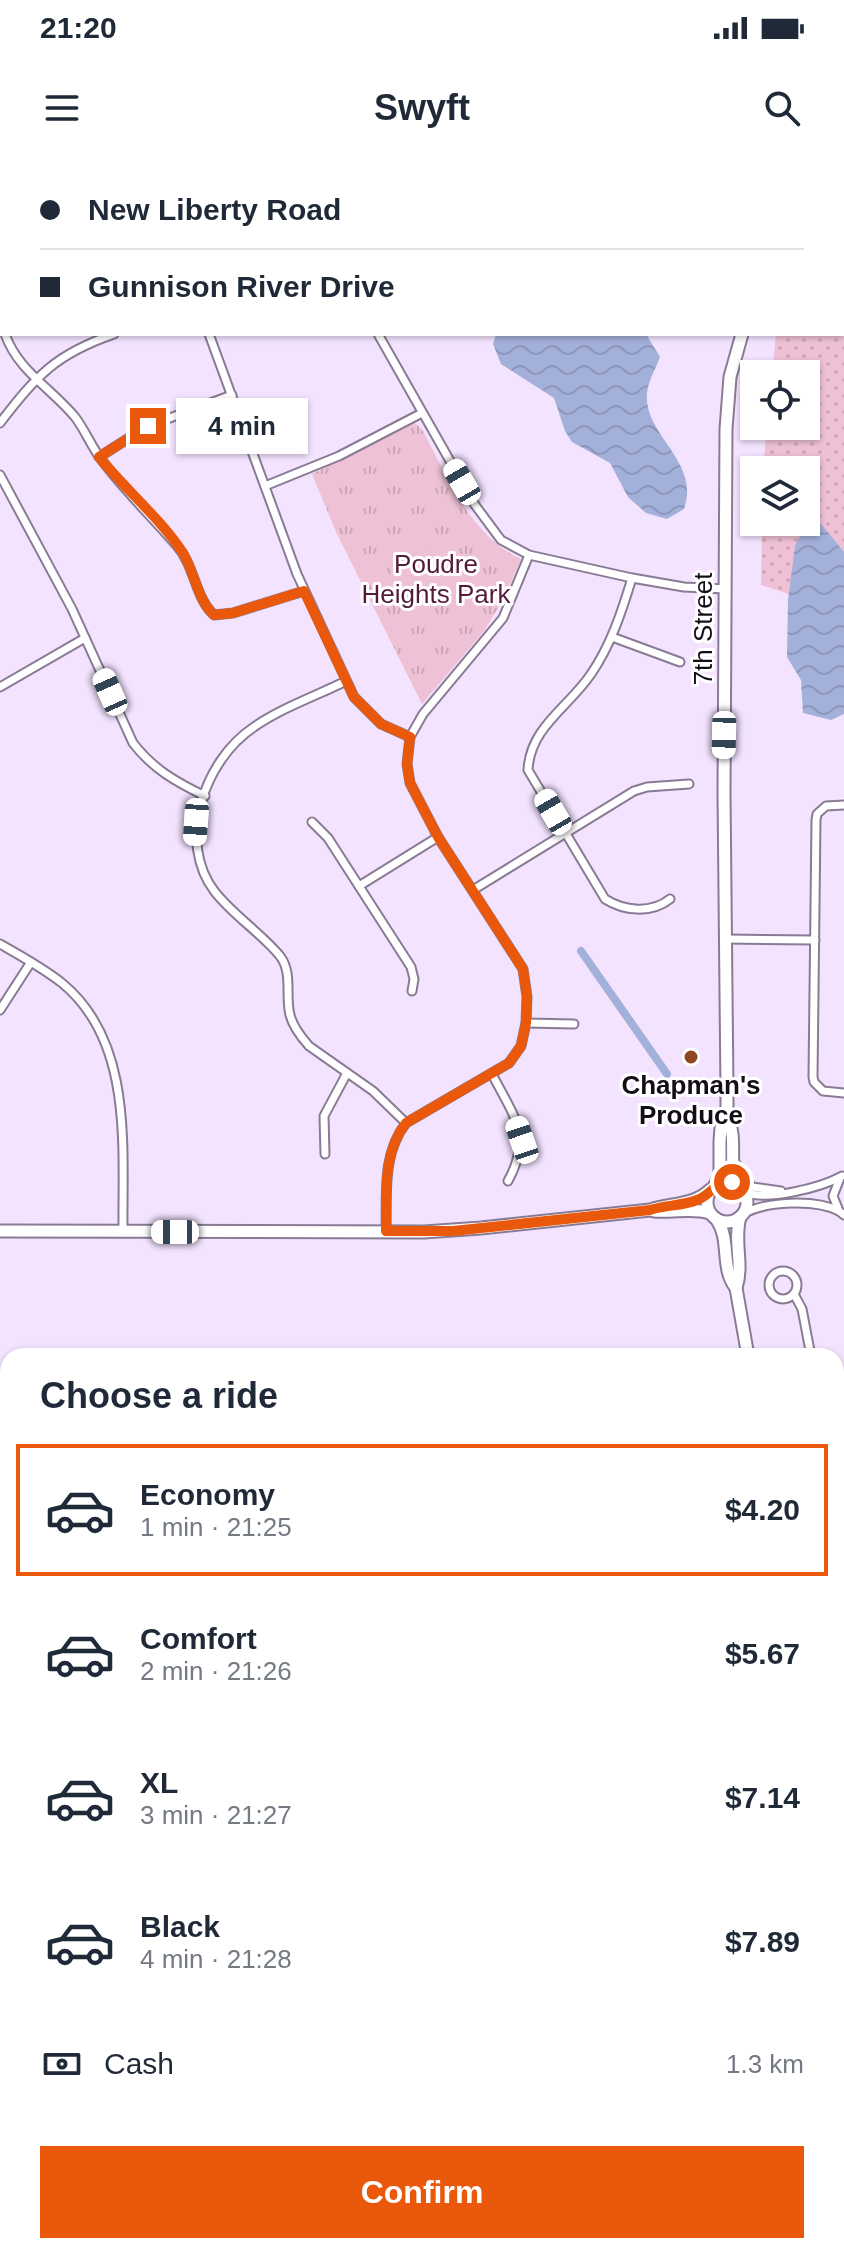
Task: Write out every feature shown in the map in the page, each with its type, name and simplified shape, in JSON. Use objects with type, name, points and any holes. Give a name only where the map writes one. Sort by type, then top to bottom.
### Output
[{"type":"street","points":[[6,336],[14,355],[34,380],[76,418],[99,457],[182,551],[205,605],[214,615],[233,613],[304,591]]},
{"type":"street","points":[[0,423],[34,380],[64,355],[107,336]]},
{"type":"street","points":[[210,336],[304,591],[346,681],[364,710],[381,724],[410,737]]},
{"type":"street","points":[[379,336],[490,529],[501,540],[529,555],[632,578],[684,587],[726,589]]},
{"type":"street","name":"7th Street","points":[[740,1187],[732,1173],[733,1128],[727,1117],[725,939],[727,400],[741,336]]},
{"type":"street","points":[[99,457],[148,426],[232,395]]},
{"type":"street","points":[[265,486],[339,456],[422,413]]},
{"type":"street","points":[[0,475],[85,638],[133,743],[147,761],[170,779],[205,796]]},
{"type":"street","points":[[386,1231],[388,1158],[395,1138],[406,1123],[509,1063],[521,1046],[526,1023],[527,997],[523,969],[438,837],[410,783],[407,764],[410,737],[423,714],[503,618],[529,555]]},
{"type":"street","points":[[632,578],[612,637],[590,676],[531,746],[528,770],[605,899],[618,907],[632,909],[660,907],[670,899]]},
{"type":"street","points":[[612,637],[680,662]]},
{"type":"street","points":[[0,687],[85,638]]},
{"type":"street","points":[[346,681],[254,726],[223,757],[211,778],[196,822],[195,840],[199,864],[215,892],[282,958],[287,971],[290,1015],[302,1038],[373,1091],[406,1123]]},
{"type":"street","points":[[473,890],[634,791],[689,784]]},
{"type":"street","points":[[844,805],[826,806],[817,814],[816,820],[814,1082],[823,1091],[844,1093]]},
{"type":"street","points":[[312,822],[328,838],[411,967],[414,979],[412,991]]},
{"type":"street","points":[[359,886],[438,837]]},
{"type":"street","points":[[725,939],[815,940]]},
{"type":"street","points":[[0,944],[64,985],[94,1020],[109,1056],[121,1100],[123,1231]]},
{"type":"street","points":[[0,1010],[31,962]]},
{"type":"street","points":[[526,1023],[574,1024]]},
{"type":"street","points":[[325,1154],[324,1116],[347,1073]]},
{"type":"street","points":[[492,1074],[522,1140],[519,1162],[508,1181]]},
{"type":"street","name":"7th Street","points":[[712,1188],[720,1175],[721,1128],[727,1117]]},
{"type":"street","points":[[732,1156],[745,1181],[752,1187],[783,1191]]},
{"type":"street","points":[[0,1231],[453,1231],[650,1210],[694,1201],[727,1182],[760,1197],[815,1187],[843,1175]]},
{"type":"street","points":[[841,1213],[835,1204],[834,1189],[843,1175]]},
{"type":"street","points":[[736,1288],[739,1279],[736,1230],[747,1205],[740,1187]]},
{"type":"street","points":[[712,1188],[707,1199],[725,1236],[730,1280],[736,1288],[747,1348]]},
{"type":"street","points":[[650,1210],[667,1213],[695,1210],[726,1222],[761,1207],[804,1203],[826,1205],[841,1213]]},
{"type":"street","points":[[794,1294],[802,1309],[809,1348]]},
{"type":"green space","points":[[776,336],[844,336],[844,607],[826,606],[761,585],[762,536],[820,536],[820,456],[764,456],[766,440],[820,440],[820,360],[773,360]]},
{"type":"green space","name":"Poudre Heights Park","points":[[415,423],[422,429],[451,485],[474,520],[503,549],[521,559],[504,598],[484,631],[422,704],[336,532],[312,474]]},
{"type":"green space","points":[[418,543],[429,546],[435,552],[437,559],[432,568],[418,569],[409,563],[407,550]]},
{"type":"water","points":[[495,336],[647,336],[660,357],[650,380],[648,408],[685,477],[687,492],[684,509],[667,519],[646,513],[628,497],[610,463],[572,442],[554,398],[501,364],[493,344]]},
{"type":"water","points":[[820,523],[844,552],[844,714],[831,720],[803,713],[801,680],[787,657],[788,600],[795,546],[800,536],[820,536]]},
{"type":"waterway","points":[[581,951],[667,1074]]},
{"type":"place","name":"Chapman's Produce","points":[[691,1057]]},
{"type":"route","points":[[148,426],[99,457],[182,551],[205,605],[214,615],[233,613],[304,591],[354,697],[381,724],[410,737],[407,764],[410,783],[438,837],[523,969],[527,997],[526,1023],[521,1046],[509,1063],[406,1123],[395,1138],[388,1158],[386,1231],[453,1231],[650,1210],[694,1201],[718,1184],[732,1182]]}]
